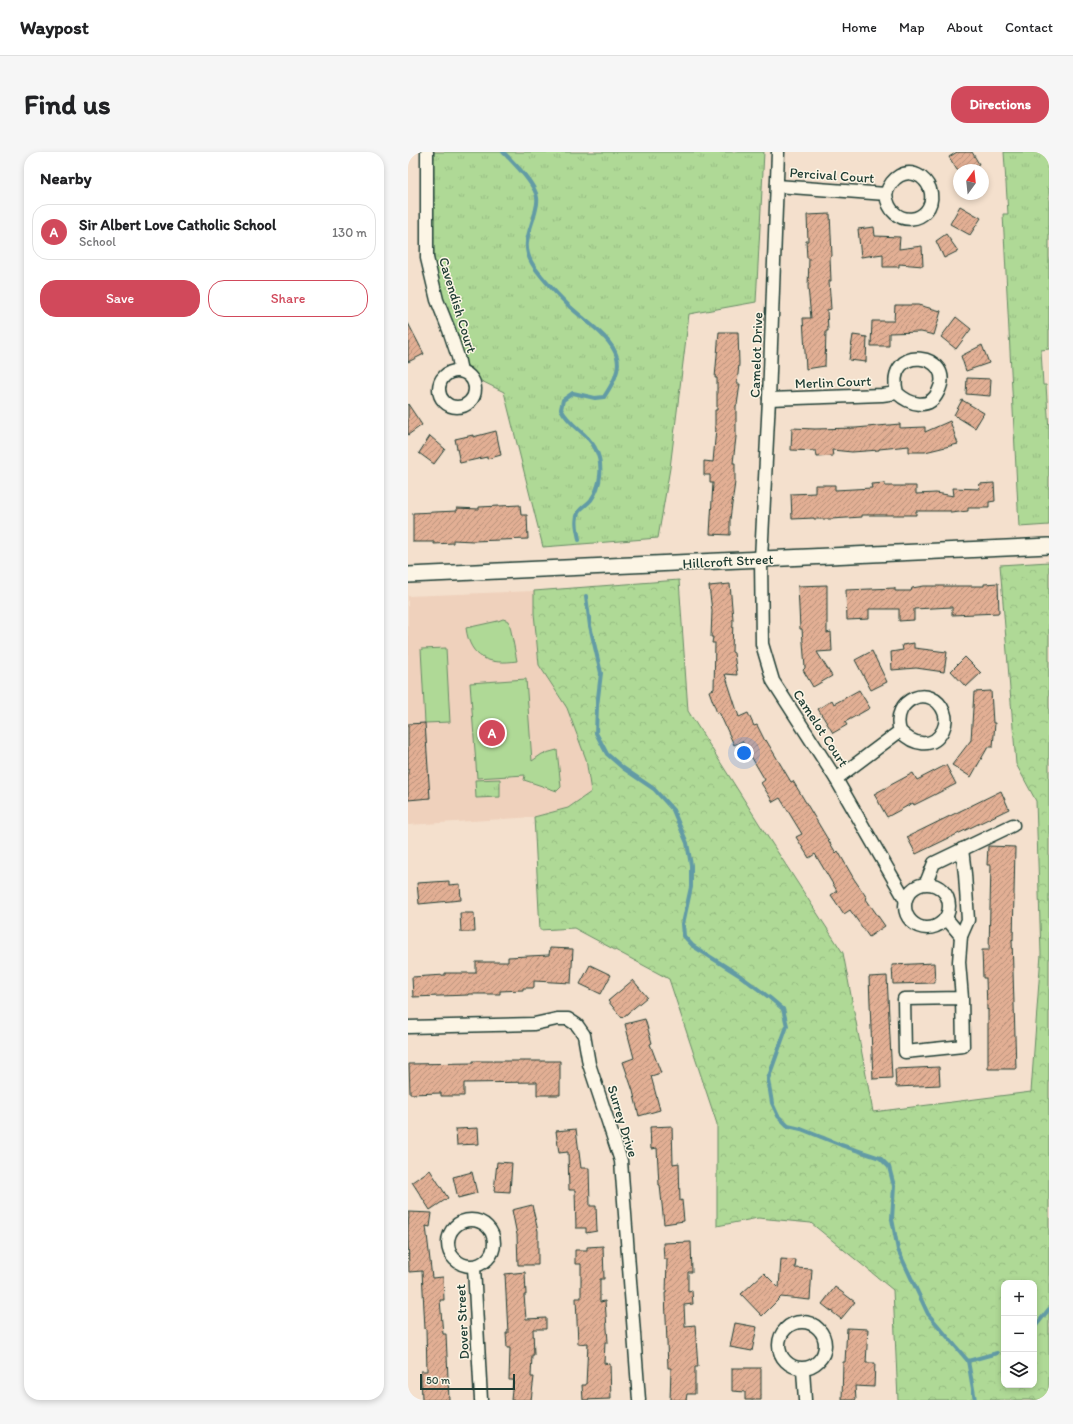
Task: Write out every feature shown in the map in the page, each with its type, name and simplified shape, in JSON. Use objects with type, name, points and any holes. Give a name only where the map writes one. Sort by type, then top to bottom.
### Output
[{"type":"street","name":"Cavendish Court","points":[[428,152],[427,258],[437,300],[450,330],[461,371]]},
{"type":"street","name":"Camelot Drive","points":[[761,559],[769,399],[778,152]]},
{"type":"street","name":"Percival Court","points":[[777,186],[886,194]]},
{"type":"street","name":"Merlin Court","points":[[769,399],[882,396],[898,393]]},
{"type":"street","name":"Hillcroft Street","points":[[408,575],[1049,546]]},
{"type":"street","name":"Camelot Court","points":[[761,559],[762,644],[773,681],[836,779],[905,899]]},
{"type":"street","points":[[836,779],[900,731]]},
{"type":"street","points":[[926,883],[934,863],[1013,825]]},
{"type":"street","points":[[962,849],[968,920],[961,936],[959,962],[962,998],[963,1046],[905,1052],[904,1000],[962,998]]},
{"type":"street","points":[[926,883],[938,886],[946,894],[949,906],[946,918],[933,928],[917,926],[911,922],[906,915],[904,907],[905,899],[910,891],[917,885],[926,883]]},
{"type":"street","points":[[946,918],[961,936]]},
{"type":"street","name":"Surrey Drive","points":[[408,1027],[534,1024],[557,1019],[568,1019],[577,1025],[584,1035],[589,1064],[621,1161],[639,1400]]},
{"type":"street","name":"Dover Street","points":[[474,1267],[481,1400]]},
{"type":"street","points":[[803,1370],[805,1400]]},
{"type":"shaded area","points":[[534,591],[534,613],[539,665],[567,708],[586,759],[591,792],[568,808],[534,817],[408,825],[408,596]]},
{"type":"green space","points":[[427,152],[764,152],[756,302],[689,314],[670,468],[658,538],[543,547],[504,392],[461,371],[427,258]]},
{"type":"green space","points":[[1004,152],[1049,152],[1049,349],[1041,350],[1043,385],[1046,385],[1049,430],[1049,525],[1019,527],[1003,214],[1008,214]]},
{"type":"green space","points":[[1049,562],[1049,1400],[898,1400],[893,1290],[811,1223],[758,1218],[717,1226],[717,1124],[669,979],[574,928],[540,930],[534,817],[568,808],[591,792],[586,759],[567,708],[539,665],[534,613],[534,591],[679,580],[688,711],[843,953],[873,1112],[1031,1092],[1041,954],[1036,801],[1016,764],[1000,565]]},
{"type":"green space","points":[[503,619],[509,621],[517,661],[498,662],[483,658],[472,647],[468,638],[466,628]]},
{"type":"green space","points":[[446,648],[450,722],[425,723],[421,649]]},
{"type":"green space","points":[[526,679],[532,761],[542,754],[557,750],[561,787],[557,791],[524,780],[525,775],[477,778],[470,683]]},
{"type":"green space","points":[[500,779],[500,797],[476,798],[475,780]]},
{"type":"building","points":[[957,152],[972,152],[979,164],[953,164],[949,157]]},
{"type":"building","points":[[960,206],[981,218],[970,235],[950,224]]},
{"type":"building","points":[[830,214],[832,256],[830,257],[831,281],[829,281],[831,309],[827,310],[828,331],[826,331],[825,366],[806,369],[803,318],[811,318],[808,287],[809,258],[807,258],[806,241],[808,241],[807,215]]},
{"type":"building","points":[[874,227],[875,236],[900,237],[899,249],[922,246],[923,266],[899,264],[899,267],[883,267],[883,254],[861,257],[858,229]]},
{"type":"building","points":[[946,234],[958,251],[944,258],[936,241]]},
{"type":"building","points":[[895,305],[918,305],[941,311],[934,335],[921,332],[889,333],[889,346],[871,346],[872,321],[894,321]]},
{"type":"building","points":[[956,317],[971,329],[956,349],[941,337]]},
{"type":"building","points":[[408,323],[424,354],[408,362]]},
{"type":"building","points":[[719,332],[738,332],[739,364],[737,384],[740,384],[736,405],[736,437],[733,463],[735,463],[735,482],[730,519],[730,535],[710,534],[713,483],[710,483],[710,475],[704,475],[704,461],[713,462],[716,428],[715,410],[717,410],[717,378],[715,378]]},
{"type":"building","points":[[853,335],[867,337],[866,362],[849,360]]},
{"type":"building","points":[[982,345],[989,363],[966,371],[961,356]]},
{"type":"building","points":[[967,378],[991,379],[990,396],[966,394]]},
{"type":"building","points":[[962,400],[984,413],[975,428],[954,415]]},
{"type":"building","points":[[408,404],[422,425],[408,435]]},
{"type":"building","points":[[950,421],[958,444],[925,452],[909,452],[909,446],[852,452],[832,450],[833,456],[817,457],[816,451],[791,450],[792,428],[856,428],[900,424],[900,428],[925,427],[925,432]]},
{"type":"building","points":[[496,431],[501,455],[487,459],[487,457],[460,463],[455,439],[473,435],[473,437]]},
{"type":"building","points":[[430,436],[445,449],[434,464],[419,453]]},
{"type":"building","points":[[885,483],[885,486],[916,486],[916,494],[936,493],[954,496],[953,488],[980,489],[979,484],[994,483],[995,501],[989,502],[989,508],[968,508],[968,511],[951,513],[951,511],[916,511],[916,515],[862,515],[862,517],[831,519],[792,519],[791,494],[815,493],[815,485],[835,485],[835,490],[872,488],[871,484]]},
{"type":"building","points":[[520,505],[521,515],[527,515],[528,539],[473,541],[453,540],[453,543],[434,544],[434,542],[413,542],[413,513],[457,511],[457,508],[479,509],[479,507]]},
{"type":"building","points":[[998,583],[999,613],[952,615],[952,607],[914,609],[914,620],[899,621],[899,609],[869,609],[869,619],[847,620],[846,590],[895,588],[895,591],[911,591],[912,588],[924,586],[984,586],[984,584]]},
{"type":"building","points":[[730,584],[733,619],[732,652],[734,653],[737,675],[725,674],[739,717],[748,713],[754,726],[757,725],[765,741],[766,740],[791,782],[793,781],[836,853],[838,851],[867,898],[866,899],[885,926],[869,937],[850,910],[844,914],[831,895],[837,891],[815,854],[809,858],[796,837],[802,834],[780,798],[773,802],[761,783],[765,780],[742,741],[734,745],[719,712],[717,713],[709,691],[714,689],[715,643],[712,643],[713,637],[711,637],[712,611],[709,586]]},
{"type":"building","points":[[827,585],[827,633],[831,632],[832,651],[817,652],[832,676],[813,687],[803,670],[805,668],[802,629],[800,629],[798,586]]},
{"type":"building","points":[[914,643],[914,648],[947,652],[944,672],[916,668],[892,670],[891,652],[903,650],[902,645]]},
{"type":"building","points":[[872,651],[887,682],[871,690],[855,660]]},
{"type":"building","points":[[965,657],[981,673],[966,687],[951,671]]},
{"type":"building","points":[[859,690],[870,708],[845,722],[847,725],[833,733],[818,709],[832,700],[834,704]]},
{"type":"building","points":[[991,691],[993,723],[995,723],[993,747],[988,747],[971,777],[952,765],[971,740],[974,692]]},
{"type":"building","points":[[425,723],[430,798],[408,800],[408,724]]},
{"type":"building","points":[[946,765],[956,784],[914,805],[913,803],[887,817],[874,794],[913,773],[917,780]]},
{"type":"building","points":[[1001,791],[1009,809],[916,854],[907,837]]},
{"type":"building","points":[[988,846],[1015,847],[1013,940],[1012,939],[1016,1069],[988,1069],[988,1009],[987,1010],[986,978],[983,978],[982,950],[989,950],[991,865],[987,865]]},
{"type":"building","points":[[449,881],[449,885],[460,884],[461,900],[419,904],[417,883]]},
{"type":"building","points":[[460,913],[474,913],[475,932],[461,932]]},
{"type":"building","points":[[550,948],[573,949],[571,983],[534,981],[534,988],[500,991],[500,994],[413,997],[412,977],[445,975],[445,973],[476,973],[476,962],[508,962],[508,957],[549,955]]},
{"type":"building","points":[[934,963],[935,983],[893,984],[892,965]]},
{"type":"building","points":[[590,965],[611,975],[601,994],[580,984]]},
{"type":"building","points":[[887,976],[892,1078],[873,1079],[869,977]]},
{"type":"building","points":[[633,980],[647,997],[622,1018],[608,1001]]},
{"type":"building","points":[[645,1019],[652,1043],[650,1044],[661,1073],[651,1076],[660,1110],[639,1116],[633,1091],[623,1062],[634,1058],[625,1024]]},
{"type":"building","points":[[473,1061],[560,1061],[560,1095],[537,1095],[537,1082],[464,1083],[464,1096],[441,1096],[441,1093],[410,1094],[409,1064],[473,1063]]},
{"type":"building","points":[[939,1067],[940,1085],[896,1087],[895,1069]]},
{"type":"building","points":[[672,1126],[673,1164],[679,1163],[680,1201],[682,1200],[684,1221],[664,1224],[659,1185],[657,1148],[651,1149],[650,1127]]},
{"type":"building","points":[[478,1128],[479,1144],[457,1145],[456,1129]]},
{"type":"building","points":[[576,1129],[581,1168],[589,1168],[590,1206],[596,1206],[597,1231],[586,1233],[586,1228],[576,1228],[575,1190],[569,1190],[568,1152],[559,1153],[556,1131]]},
{"type":"building","points":[[497,1162],[512,1163],[510,1192],[494,1191]]},
{"type":"building","points":[[430,1170],[448,1198],[430,1210],[412,1182]]},
{"type":"building","points":[[472,1172],[477,1193],[458,1198],[453,1177]]},
{"type":"building","points":[[532,1205],[538,1231],[538,1265],[518,1265],[517,1235],[512,1210]]},
{"type":"building","points":[[409,1212],[432,1213],[430,1227],[426,1226],[432,1278],[443,1277],[444,1300],[440,1300],[443,1334],[446,1334],[449,1400],[422,1400],[421,1371],[427,1371],[422,1271],[409,1272]]},
{"type":"building","points":[[691,1242],[692,1272],[688,1272],[688,1292],[692,1291],[693,1304],[684,1305],[685,1326],[695,1325],[698,1367],[695,1367],[695,1394],[687,1394],[686,1400],[670,1400],[671,1368],[668,1368],[665,1293],[667,1259],[664,1259],[663,1243]]},
{"type":"building","points":[[603,1246],[604,1279],[600,1279],[600,1302],[605,1301],[608,1342],[605,1342],[604,1363],[610,1364],[611,1399],[583,1400],[582,1385],[586,1385],[588,1343],[578,1344],[576,1298],[581,1298],[581,1264],[575,1264],[575,1250],[587,1250],[587,1247]]},
{"type":"building","points":[[781,1259],[796,1260],[795,1268],[812,1269],[810,1300],[781,1297],[762,1316],[741,1294],[764,1273],[779,1288]]},
{"type":"building","points":[[525,1272],[526,1295],[524,1295],[526,1319],[546,1318],[546,1329],[533,1329],[534,1355],[532,1355],[531,1377],[534,1377],[531,1400],[511,1400],[513,1380],[509,1380],[510,1348],[507,1348],[506,1333],[508,1333],[505,1274]]},
{"type":"building","points":[[835,1287],[855,1302],[841,1319],[822,1304]]},
{"type":"building","points":[[735,1323],[757,1327],[752,1351],[730,1347]]},
{"type":"building","points":[[847,1328],[868,1329],[866,1363],[875,1363],[874,1387],[855,1386],[856,1400],[842,1400],[843,1362],[845,1362]]},
{"type":"building","points":[[732,1368],[761,1368],[761,1400],[745,1400],[745,1392],[732,1391]]},
{"type":"waterway","points":[[503,152],[533,186],[536,192],[537,206],[527,240],[530,260],[542,277],[563,300],[609,342],[614,349],[618,362],[618,368],[604,397],[595,398],[573,393],[563,400],[561,409],[569,420],[592,442],[600,461],[600,475],[597,488],[591,500],[580,510],[577,516],[576,523],[579,540]]},
{"type":"waterway","points":[[586,596],[590,626],[601,673],[597,706],[596,733],[607,754],[623,768],[654,789],[673,810],[687,843],[691,865],[691,887],[683,924],[684,936],[693,946],[739,975],[783,1009],[787,1026],[768,1079],[772,1103],[778,1116],[788,1126],[801,1129],[841,1145],[880,1158],[889,1167],[894,1186],[892,1219],[898,1250],[928,1314],[968,1361],[975,1400]]},
{"type":"waterway","points":[[1037,1324],[1049,1309]]},
{"type":"waterway","points":[[968,1361],[997,1353]]},
{"type":"place","name":"Sir Albert Love Catholic School","points":[[492,733]]}]
